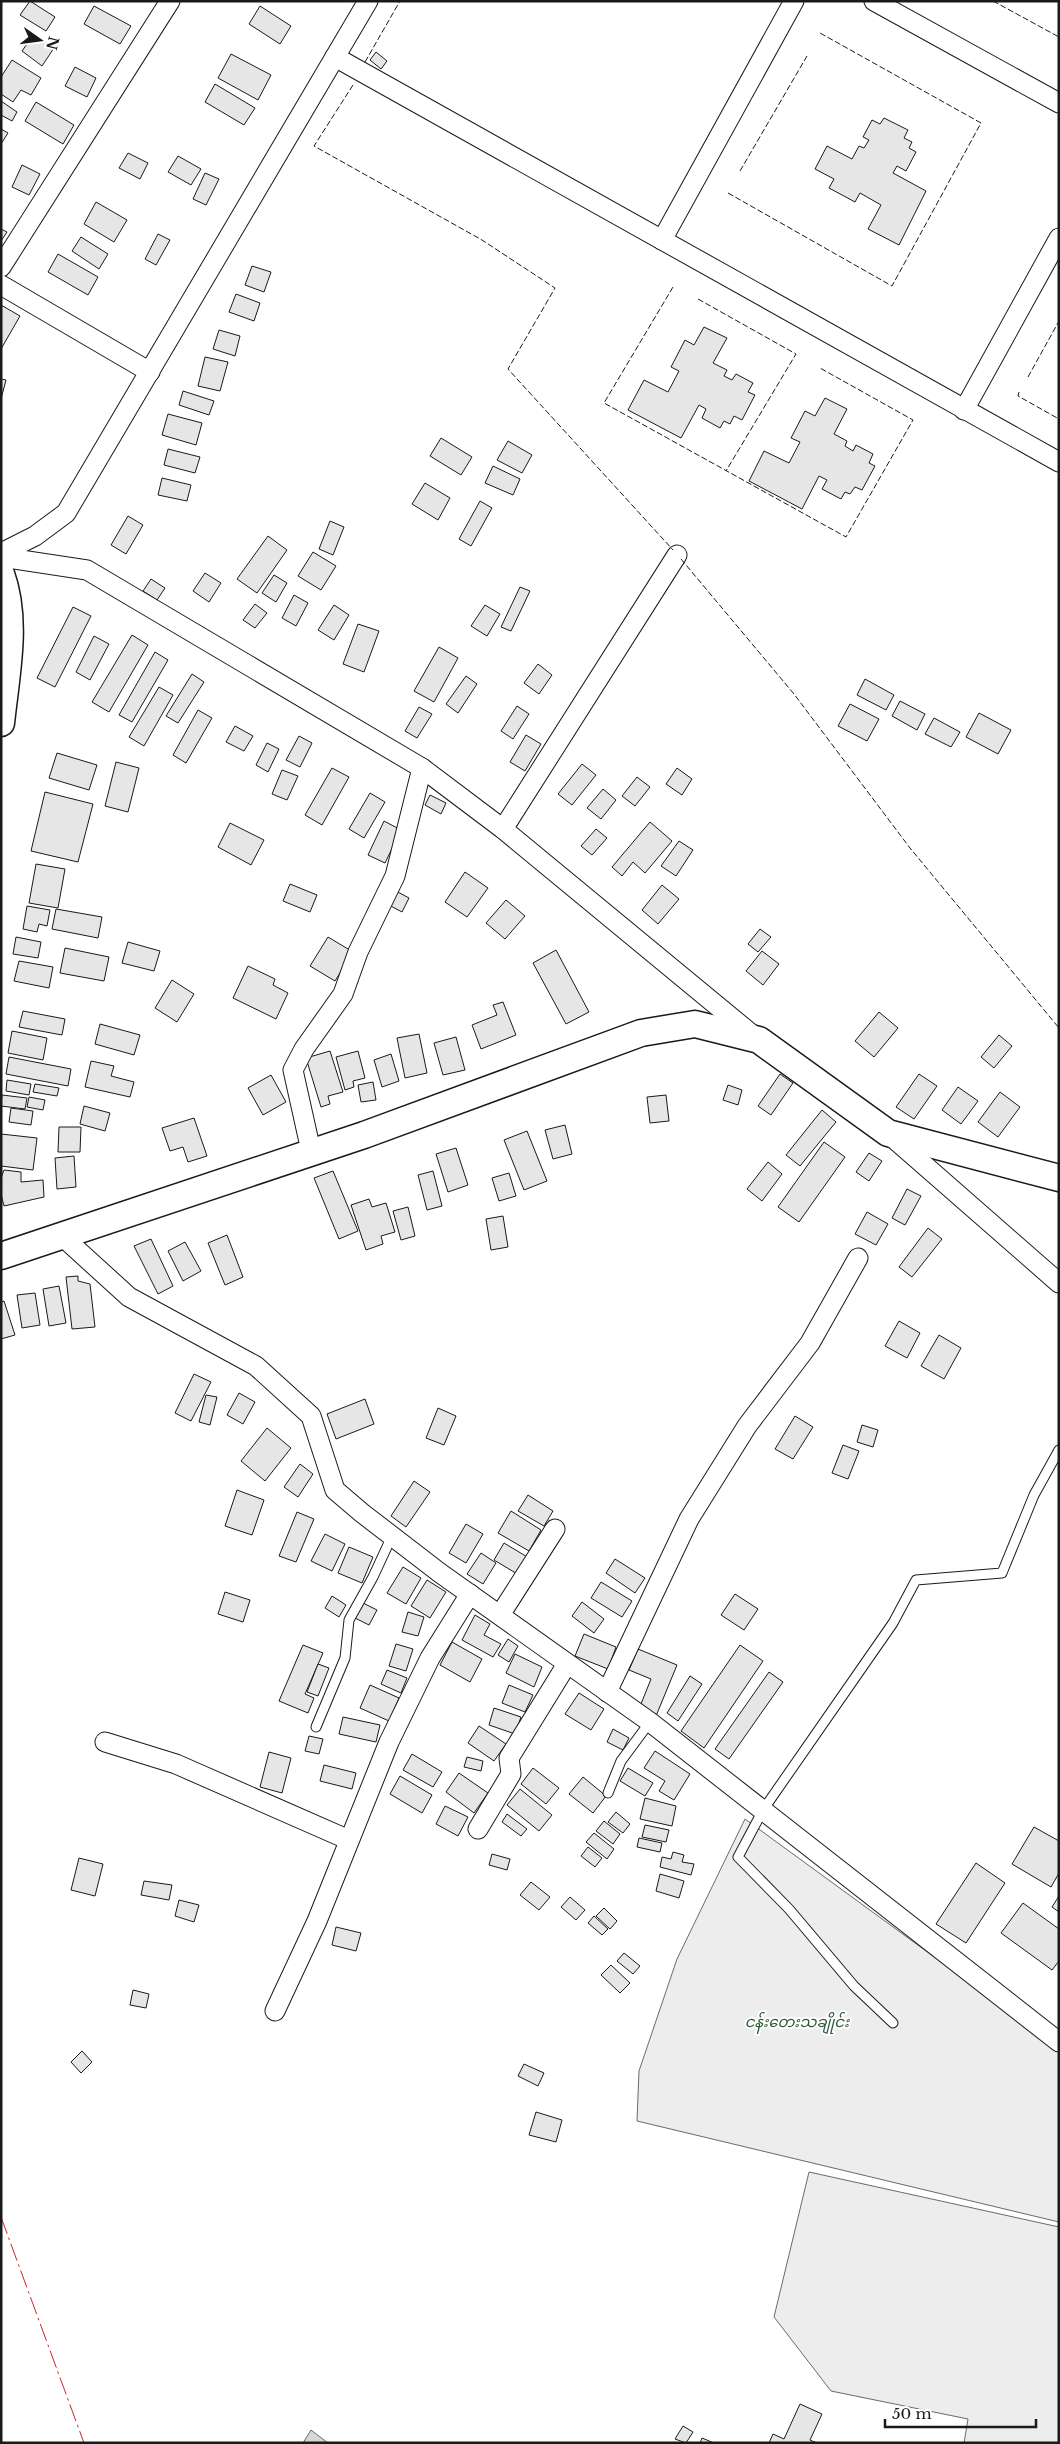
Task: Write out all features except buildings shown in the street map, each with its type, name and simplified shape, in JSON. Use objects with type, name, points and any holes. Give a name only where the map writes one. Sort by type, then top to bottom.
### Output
[{"type":"main road","points":[[1,574],[8,594],[10,631],[1,723]]},
{"type":"main road","points":[[1,1256],[311,1151],[364,1135],[641,1033],[695,1024],[759,1040],[888,1134],[1011,1164],[1059,1178]]},
{"type":"street","points":[[1,267],[170,1]]},
{"type":"street","points":[[1,553],[35,536],[66,513],[368,1]]},
{"type":"street","points":[[662,240],[794,1]]},
{"type":"street","points":[[874,1],[1059,103]]},
{"type":"street","points":[[336,57],[1059,462]]},
{"type":"street","points":[[964,410],[1059,238]]},
{"type":"street","points":[[1,285],[150,372]]},
{"type":"street","points":[[503,829],[677,555]]},
{"type":"street","points":[[1,557],[87,570],[422,768],[503,829],[759,1040]]},
{"type":"street","points":[[311,1151],[293,1070],[343,994],[358,952],[395,876],[422,768]]},
{"type":"street","points":[[888,1134],[1059,1283]]},
{"type":"street","points":[[63,1236],[129,1297],[256,1366],[311,1416],[335,1490],[392,1536],[470,1594],[650,1722],[1059,2042]]},
{"type":"street","points":[[607,1692],[689,1519],[747,1426],[810,1343],[858,1258]]},
{"type":"street","points":[[500,1615],[555,1529]]},
{"type":"street","points":[[275,2011],[317,1921],[389,1742],[430,1658],[470,1594]]},
{"type":"street","points":[[478,1828],[511,1774],[509,1758],[568,1664]]},
{"type":"street","points":[[105,1742],[176,1764],[349,1840]]},
{"type":"lane","points":[[893,2023],[854,1986],[789,1909],[738,1857],[763,1810],[892,1623],[916,1580],[1002,1573],[1034,1495],[1059,1450]]},
{"type":"lane","points":[[316,1727],[344,1658],[349,1620],[392,1536]]},
{"type":"lane","points":[[608,1793],[621,1760],[650,1722]]},
{"type":"shaded area","name":"ငန်းတေးသချိုင်း","points":[[745,1819],[1059,2048],[1059,2222],[637,2121],[639,2071],[677,1959]]},
{"type":"shaded area","points":[[809,2172],[1059,2227],[1059,2443],[964,2443],[968,2419],[831,2391],[774,2317]]},
{"type":"shaded area","points":[[311,2430],[328,2443],[303,2443]]},
{"type":"fence","points":[[365,62],[400,1]]},
{"type":"fence","points":[[993,1],[1059,37]]},
{"type":"fence","points":[[728,193],[892,286],[981,123],[820,33]]},
{"type":"fence","points":[[740,171],[807,56]]},
{"type":"fence","points":[[353,85],[314,146],[482,240],[555,288],[508,369],[673,550]]},
{"type":"fence","points":[[673,287],[604,403],[846,537],[913,420],[820,368]]},
{"type":"fence","points":[[698,299],[796,354],[726,471]]},
{"type":"fence","points":[[1028,377],[1059,321]]},
{"type":"fence","points":[[1019,392],[1018,396],[1059,419]]},
{"type":"fence","points":[[681,559],[794,694],[910,848],[1059,1028]]},
{"type":"power","points":[[1,2217],[84,2443]]}]
